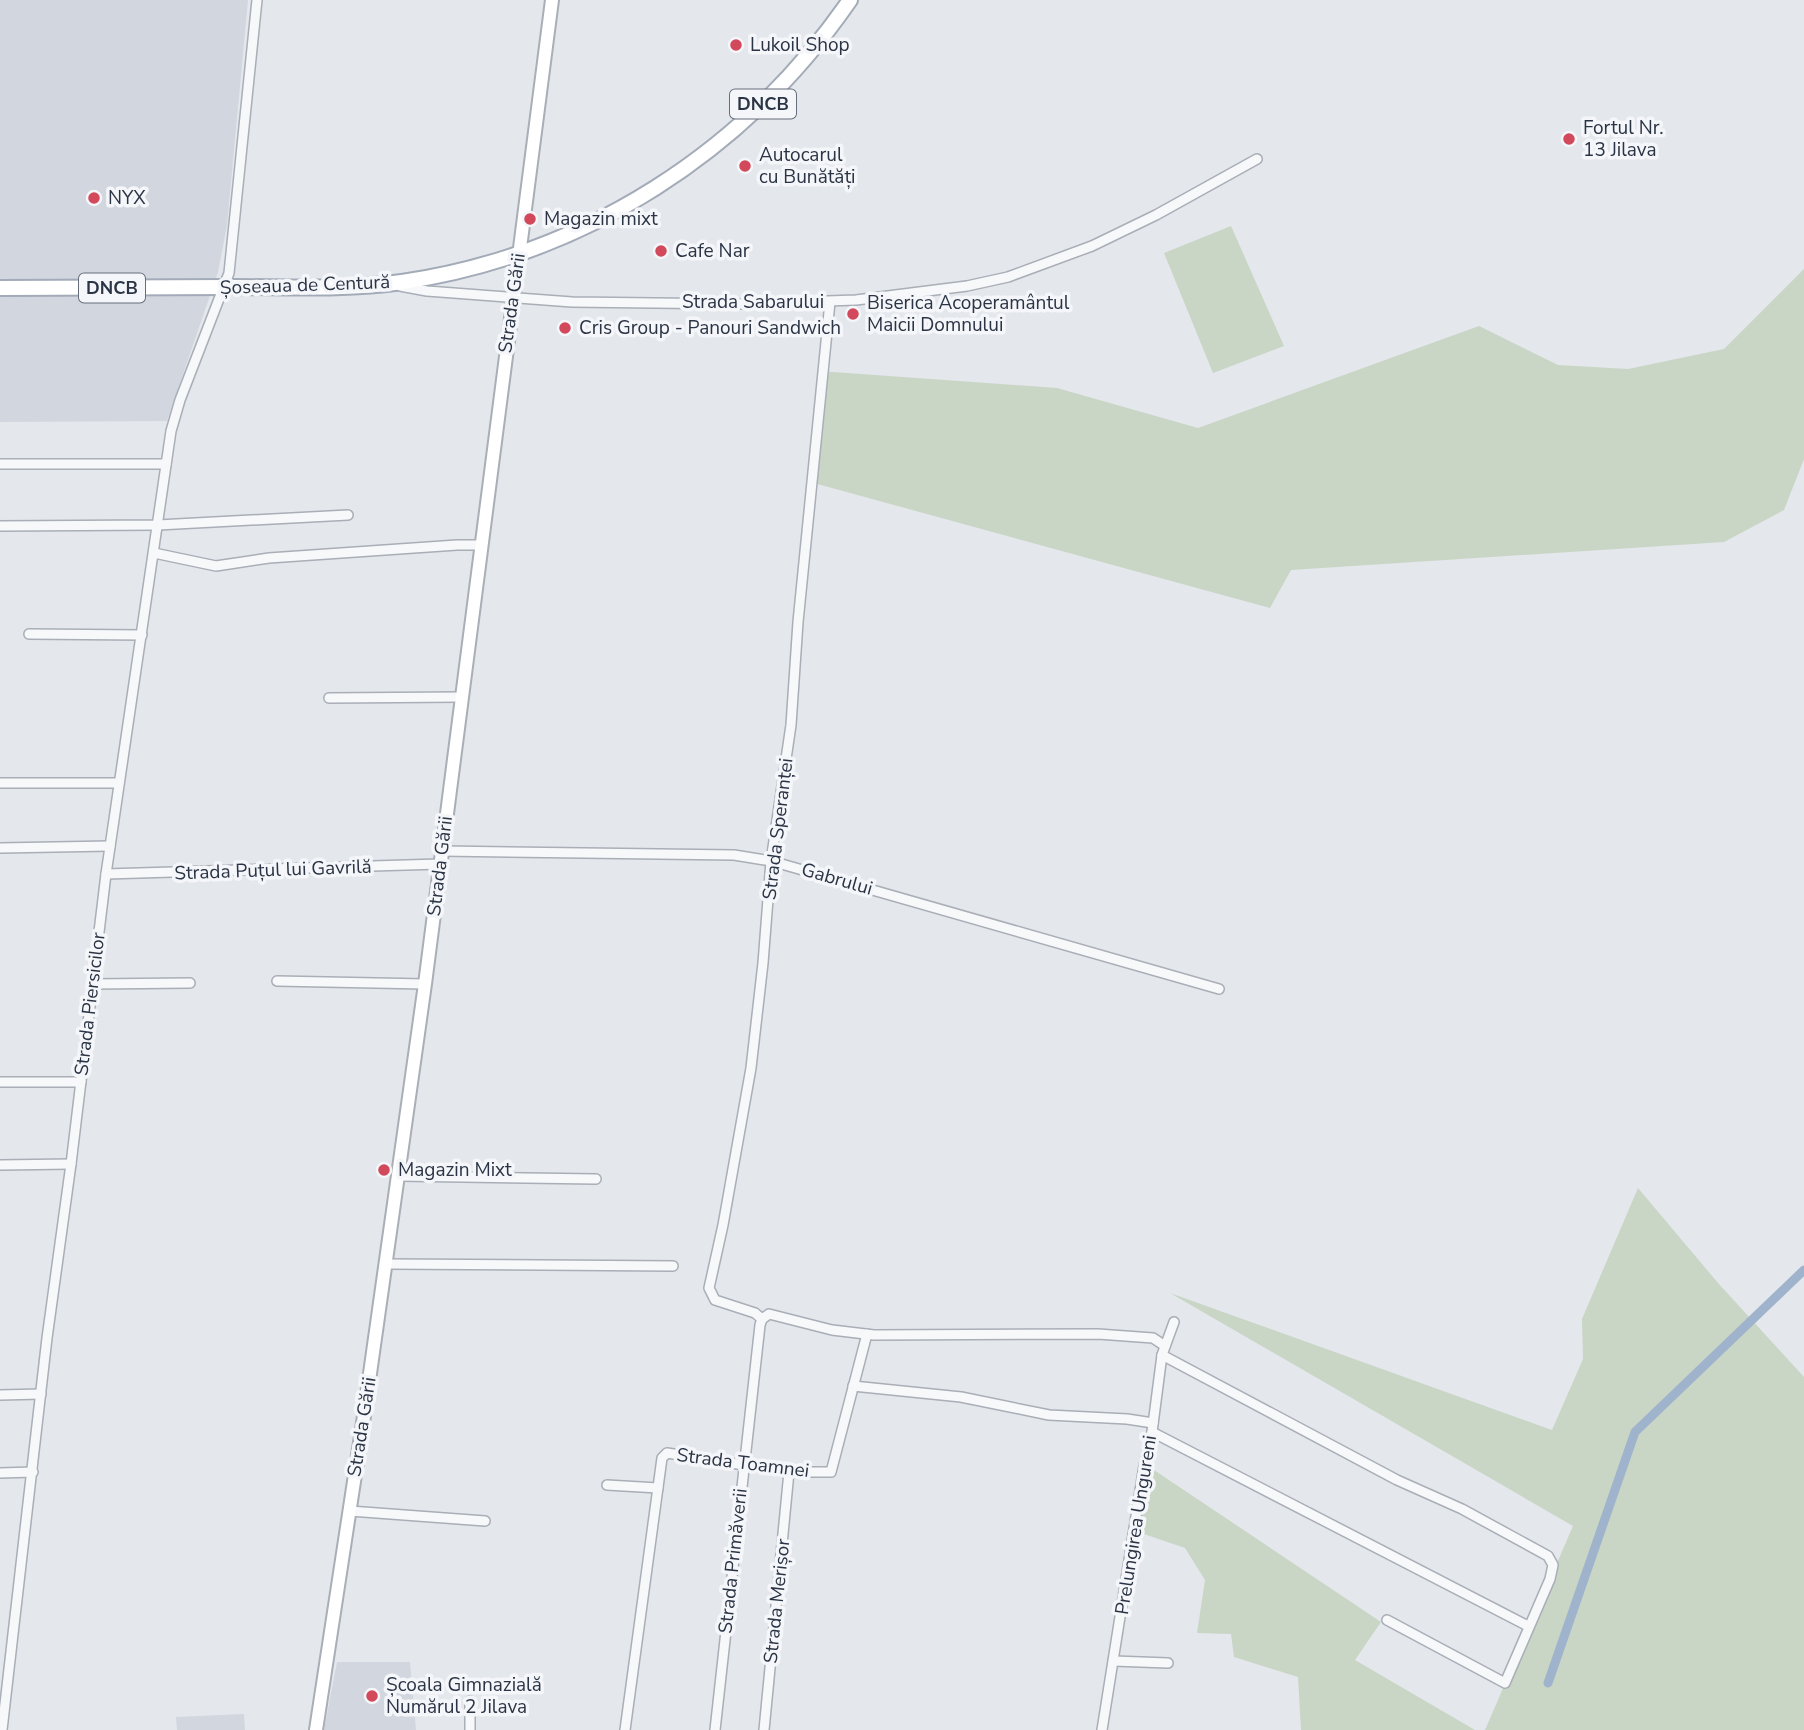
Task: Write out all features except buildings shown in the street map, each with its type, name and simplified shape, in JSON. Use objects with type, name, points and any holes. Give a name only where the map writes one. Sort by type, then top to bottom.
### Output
[{"type":"main road","name":"Strada Gării","points":[[316,1730],[425,984],[552,0]]},
{"type":"main road","name":"Șoseaua de Centură","points":[[0,288],[329,287],[390,283],[459,271],[519,254],[572,233],[619,210],[706,154],[749,118],[779,88],[812,50],[849,0]]},
{"type":"street","name":"Strada Piersicilor","points":[[2,1730],[106,874],[166,464],[177,407],[229,274],[257,0]]},
{"type":"street","name":"Strada Sabarului","points":[[390,283],[427,291],[586,302],[830,302],[967,286],[1051,262],[1131,228],[1257,159]]},
{"type":"street","name":"Strada Speranței","points":[[830,302],[798,622],[791,725],[771,861],[751,1068],[709,1288],[715,1300],[766,1316],[832,1330],[867,1334],[1098,1334],[1153,1338],[1164,1350],[1397,1480],[1462,1509],[1548,1556],[1553,1565],[1550,1579],[1528,1626]]},
{"type":"street","points":[[0,464],[166,464]]},
{"type":"street","points":[[0,526],[158,525],[348,515]]},
{"type":"street","points":[[154,553],[216,566],[270,558],[482,545]]},
{"type":"street","points":[[29,634],[142,635]]},
{"type":"street","points":[[329,698],[462,697]]},
{"type":"street","points":[[0,783],[119,783]]},
{"type":"street","points":[[0,848],[110,846]]},
{"type":"street","name":"Gabrului","points":[[441,858],[734,855],[771,861],[1219,989]]},
{"type":"street","name":"Strada Puțul lui Gavrilă","points":[[106,874],[441,858]]},
{"type":"street","points":[[277,981],[425,984]]},
{"type":"street","points":[[93,984],[190,983]]},
{"type":"street","points":[[0,1082],[81,1082]]},
{"type":"street","points":[[0,1165],[71,1164]]},
{"type":"street","points":[[398,1176],[596,1179]]},
{"type":"street","points":[[386,1264],[673,1266]]},
{"type":"street","name":"Strada Primăverii","points":[[715,1730],[743,1465],[766,1316]]},
{"type":"street","name":"Prelungirea Ungureni","points":[[1102,1730],[1164,1350],[1174,1322]]},
{"type":"street","name":"Strada Toamnei","points":[[625,1730],[662,1458],[667,1453],[789,1472],[831,1472],[867,1334]]},
{"type":"street","points":[[853,1386],[961,1397],[1049,1415],[1127,1419],[1152,1427],[1528,1626],[1505,1683],[1387,1620]]},
{"type":"street","points":[[0,1395],[41,1394]]},
{"type":"street","points":[[0,1472],[33,1472]]},
{"type":"street","name":"Strada Merișor","points":[[764,1730],[789,1472]]},
{"type":"street","points":[[607,1485],[658,1488]]},
{"type":"street","points":[[349,1511],[485,1521]]},
{"type":"street","points":[[1114,1661],[1168,1663]]},
{"type":"street","points":[[470,1701],[470,1730]]},
{"type":"shaded area","points":[[0,0],[248,0],[227,225],[218,272],[167,421],[0,422]]},
{"type":"shaded area","name":"Școala Gimnazială Numărul 2 Jilava","points":[[337,1662],[410,1662],[416,1730],[324,1730]]},
{"type":"shaded area","points":[[244,1714],[245,1730],[177,1730],[176,1717]]},
{"type":"green space","points":[[1231,226],[1284,346],[1213,373],[1164,253]]},
{"type":"green space","points":[[1804,269],[1804,459],[1784,510],[1724,542],[1291,570],[1270,608],[810,482],[819,371],[1057,388],[1198,428],[1479,326],[1558,365],[1628,369],[1724,349]]},
{"type":"green space","points":[[1638,1188],[1718,1283],[1804,1377],[1804,1730],[1485,1730],[1573,1526],[1170,1293],[1552,1430],[1583,1359],[1582,1319]]},
{"type":"green space","points":[[1151,1468],[1381,1622],[1355,1660],[1475,1730],[1301,1730],[1298,1677],[1234,1657],[1231,1634],[1197,1633],[1205,1580],[1185,1548],[1138,1532]]},
{"type":"waterway","points":[[1548,1683],[1635,1432],[1804,1270]]},
{"type":"place","name":"Lukoil Shop","points":[[736,45]]},
{"type":"place","name":"Fortul Nr. 13 Jilava","points":[[1569,139]]},
{"type":"place","name":"Autocarul cu Bunătăți","points":[[745,166]]},
{"type":"place","name":"NYX","points":[[94,198]]},
{"type":"place","name":"Magazin mixt","points":[[530,219]]},
{"type":"place","name":"Cafe Nar","points":[[661,251]]},
{"type":"place","name":"Biserica Acoperamântul Maicii Domnului","points":[[853,314]]},
{"type":"place","name":"Cris Group - Panouri Sandwich","points":[[565,328]]},
{"type":"place","name":"Magazin Mixt","points":[[384,1170]]},
{"type":"place","name":"Școala Gimnazială Numărul 2 Jilava","points":[[372,1696]]}]
